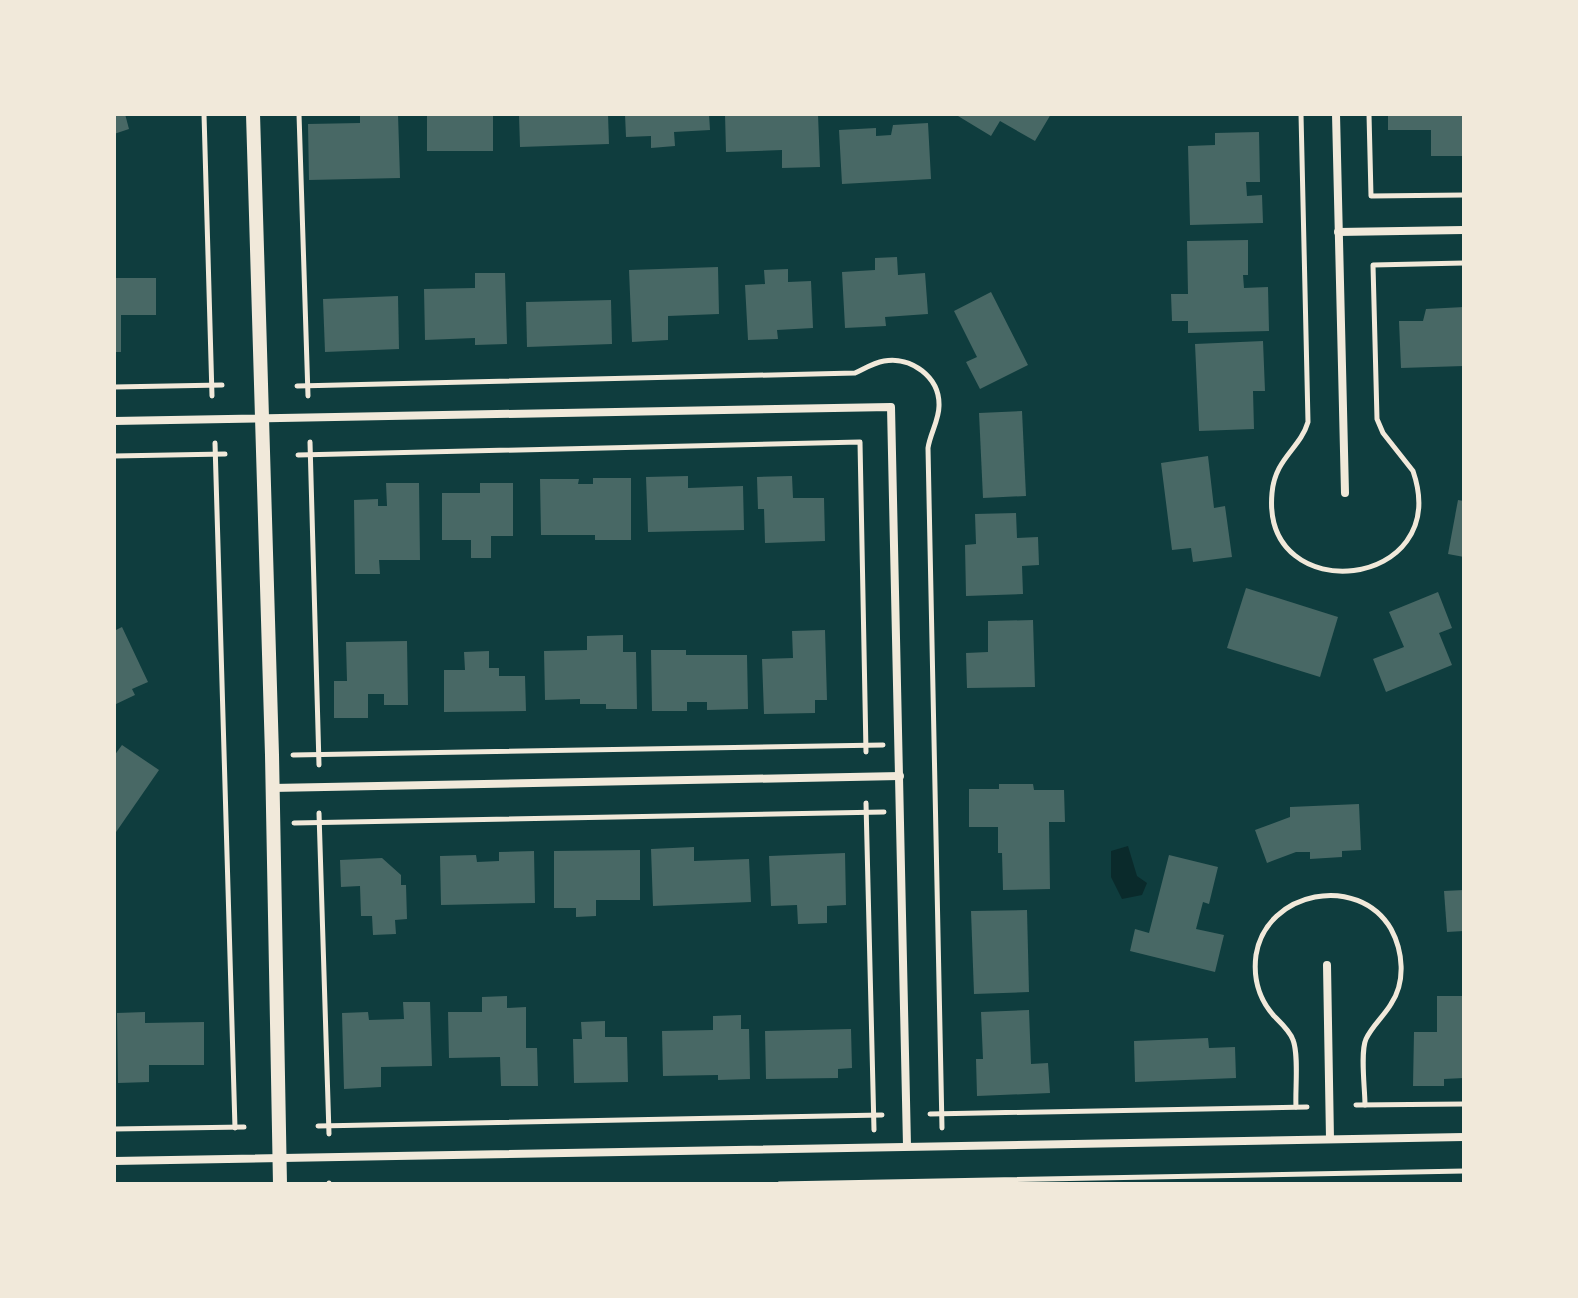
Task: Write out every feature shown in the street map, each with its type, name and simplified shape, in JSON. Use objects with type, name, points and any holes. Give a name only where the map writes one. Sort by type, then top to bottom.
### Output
[{"type":"street","points":[[253,114],[272,755],[280,1184]]},
{"type":"street","points":[[1336,114],[1345,493]]},
{"type":"street","points":[[1338,232],[1464,230]]},
{"type":"street","points":[[114,421],[891,407],[907,1146]]},
{"type":"street","points":[[272,788],[900,776]]},
{"type":"street","points":[[1327,965],[1330,1139]]},
{"type":"street","points":[[114,1161],[1464,1137]]},
{"type":"path","points":[[204,114],[212,396]]},
{"type":"path","points":[[299,114],[308,396]]},
{"type":"path","points":[[1369,114],[1371,196],[1464,195]]},
{"type":"path","points":[[1373,265],[1464,263]]},
{"type":"path","points":[[297,386],[855,373],[873,364],[895,360],[914,365],[931,379],[939,406],[928,448],[942,1145]]},
{"type":"path","points":[[114,387],[222,385]]},
{"type":"path","points":[[310,442],[319,765]]},
{"type":"path","points":[[298,455],[860,442],[866,748]]},
{"type":"path","points":[[215,443],[233,1137]]},
{"type":"path","points":[[114,456],[225,454]]},
{"type":"path","points":[[272,755],[866,748],[900,744]]},
{"type":"path","points":[[866,803],[874,1147]]},
{"type":"path","points":[[273,824],[901,812]]},
{"type":"path","points":[[319,813],[329,1134]]},
{"type":"path","points":[[1356,1105],[1464,1104]]},
{"type":"path","points":[[930,1114],[1307,1107]]},
{"type":"path","points":[[318,1126],[882,1115]]},
{"type":"path","points":[[114,1129],[244,1127]]},
{"type":"path","points":[[779,1184],[1464,1171]]},
{"type":"water","points":[[1128,846],[1137,876],[1147,883],[1142,895],[1122,899],[1111,877],[1111,851]]},
{"type":"building","points":[[114,114],[125,114],[129,129],[114,134]]},
{"type":"building","points":[[360,114],[398,114],[400,178],[309,180],[308,124],[360,123]]},
{"type":"building","points":[[427,114],[493,114],[493,151],[427,151]]},
{"type":"building","points":[[519,114],[608,114],[609,144],[520,147]]},
{"type":"building","points":[[625,114],[709,114],[710,130],[674,132],[675,146],[651,148],[651,136],[626,137]]},
{"type":"building","points":[[725,114],[818,114],[820,167],[782,168],[782,150],[726,152]]},
{"type":"building","points":[[1051,114],[1035,141],[1000,121],[991,136],[958,116]]},
{"type":"building","points":[[1388,114],[1464,114],[1464,156],[1431,156],[1431,130],[1388,130]]},
{"type":"building","points":[[928,123],[931,179],[842,184],[839,130],[876,128],[876,136],[891,135],[893,125]]},
{"type":"building","points":[[1259,132],[1260,182],[1246,182],[1247,196],[1262,195],[1263,223],[1190,225],[1188,146],[1215,145],[1215,133]]},
{"type":"building","points":[[1248,240],[1248,275],[1243,275],[1244,288],[1268,287],[1269,331],[1188,333],[1188,321],[1172,321],[1171,294],[1188,294],[1187,241]]},
{"type":"building","points":[[897,257],[898,275],[925,273],[928,314],[885,317],[886,326],[845,328],[842,272],[875,270],[875,258]]},
{"type":"building","points":[[718,267],[719,314],[668,316],[668,340],[632,342],[629,270]]},
{"type":"building","points":[[788,269],[788,282],[811,281],[813,328],[777,330],[778,339],[748,340],[745,285],[765,284],[764,270]]},
{"type":"building","points":[[475,273],[505,273],[507,344],[475,345],[475,338],[425,340],[424,289],[475,288]]},
{"type":"building","points":[[114,278],[156,278],[156,315],[121,315],[121,352],[114,352]]},
{"type":"building","points":[[991,292],[1028,365],[980,389],[966,362],[977,357],[954,311]]},
{"type":"building","points":[[398,296],[399,349],[325,352],[323,299]]},
{"type":"building","points":[[611,300],[612,344],[527,347],[526,302]]},
{"type":"building","points":[[1464,307],[1464,366],[1401,368],[1399,321],[1423,321],[1426,309]]},
{"type":"building","points":[[1263,341],[1265,391],[1253,391],[1254,429],[1199,431],[1195,344]]},
{"type":"building","points":[[1022,411],[1026,496],[983,498],[979,413]]},
{"type":"building","points":[[1208,456],[1214,508],[1225,506],[1232,557],[1193,562],[1191,548],[1172,550],[1161,463]]},
{"type":"building","points":[[688,476],[688,488],[743,486],[744,530],[648,532],[646,477]]},
{"type":"building","points":[[792,476],[793,498],[824,498],[825,541],[765,543],[764,509],[758,509],[757,477]]},
{"type":"building","points":[[593,478],[631,478],[631,540],[595,540],[595,535],[541,535],[540,479],[579,479],[578,484],[593,484]]},
{"type":"building","points":[[386,483],[419,483],[420,560],[379,560],[380,574],[355,574],[354,500],[378,499],[378,506],[387,506]]},
{"type":"building","points":[[480,483],[513,483],[513,536],[491,536],[491,558],[471,558],[471,540],[442,540],[442,493],[480,493]]},
{"type":"building","points":[[1458,500],[1464,501],[1464,557],[1448,554]]},
{"type":"building","points":[[1016,513],[1017,538],[1038,537],[1039,565],[1022,566],[1023,594],[966,596],[965,545],[976,544],[975,514]]},
{"type":"building","points":[[1246,588],[1338,617],[1320,677],[1227,648]]},
{"type":"building","points":[[1438,592],[1452,628],[1439,633],[1452,665],[1386,692],[1373,659],[1404,647],[1389,612]]},
{"type":"building","points":[[1033,620],[1035,687],[967,688],[966,653],[988,652],[988,621]]},
{"type":"building","points":[[122,627],[148,682],[132,689],[135,695],[114,705],[114,631]]},
{"type":"building","points":[[825,630],[827,700],[815,700],[815,713],[764,714],[762,659],[793,658],[792,631]]},
{"type":"building","points":[[623,635],[623,652],[636,652],[637,709],[606,709],[606,704],[580,704],[580,699],[545,700],[544,651],[587,650],[587,636]]},
{"type":"building","points":[[407,641],[408,705],[384,705],[384,694],[368,694],[368,718],[334,718],[334,681],[347,681],[346,642]]},
{"type":"building","points":[[651,650],[686,650],[686,655],[747,655],[748,709],[707,710],[707,702],[687,702],[687,711],[652,711]]},
{"type":"building","points":[[489,651],[489,668],[499,668],[499,676],[525,676],[526,711],[444,712],[444,670],[465,670],[464,652]]},
{"type":"building","points":[[122,745],[159,770],[114,835],[114,756]]},
{"type":"building","points":[[999,784],[1033,784],[1034,790],[1064,790],[1065,822],[1049,822],[1050,889],[1003,890],[998,827],[969,827],[969,789],[999,789]]},
{"type":"building","points":[[1359,804],[1361,850],[1342,851],[1342,857],[1310,859],[1310,852],[1296,852],[1267,863],[1255,830],[1290,817],[1290,807]]},
{"type":"building","points":[[694,847],[694,861],[749,859],[751,902],[653,906],[651,849]]},
{"type":"building","points":[[640,850],[640,900],[596,900],[596,916],[576,917],[576,908],[554,908],[554,851]]},
{"type":"building","points":[[534,851],[535,903],[441,905],[440,856],[476,855],[477,862],[499,861],[499,852]]},
{"type":"building","points":[[845,853],[846,905],[827,906],[827,923],[798,924],[797,905],[771,906],[769,856]]},
{"type":"building","points":[[1169,855],[1218,867],[1209,904],[1203,902],[1196,929],[1224,935],[1215,972],[1130,951],[1135,929],[1149,933]]},
{"type":"building","points":[[382,858],[401,875],[401,885],[406,885],[407,919],[395,920],[396,934],[373,935],[372,916],[361,916],[360,886],[341,887],[340,860]]},
{"type":"building","points":[[1464,890],[1464,931],[1447,932],[1444,891]]},
{"type":"building","points":[[1027,910],[1029,992],[974,994],[971,911]]},
{"type":"building","points":[[507,996],[507,1008],[526,1007],[526,1048],[537,1048],[538,1086],[501,1086],[500,1057],[449,1058],[448,1012],[482,1012],[482,997]]},
{"type":"building","points":[[1437,996],[1464,996],[1464,1078],[1444,1079],[1444,1086],[1413,1086],[1414,1032],[1437,1032]]},
{"type":"building","points":[[403,1002],[430,1002],[432,1066],[381,1067],[381,1087],[344,1089],[342,1013],[368,1012],[369,1020],[404,1019]]},
{"type":"building","points":[[1029,1010],[1031,1064],[1048,1063],[1050,1093],[977,1096],[976,1059],[983,1059],[981,1012]]},
{"type":"building","points":[[145,1012],[145,1023],[204,1022],[204,1065],[149,1065],[149,1082],[118,1083],[117,1013]]},
{"type":"building","points":[[741,1015],[741,1029],[749,1029],[750,1079],[718,1080],[718,1075],[663,1076],[662,1031],[713,1030],[713,1016]]},
{"type":"building","points":[[605,1021],[605,1037],[627,1037],[628,1082],[574,1083],[573,1039],[582,1039],[581,1022]]},
{"type":"building","points":[[851,1029],[852,1068],[838,1069],[838,1078],[766,1079],[765,1031]]},
{"type":"building","points":[[1208,1038],[1209,1048],[1235,1047],[1236,1078],[1135,1082],[1134,1041]]}]
